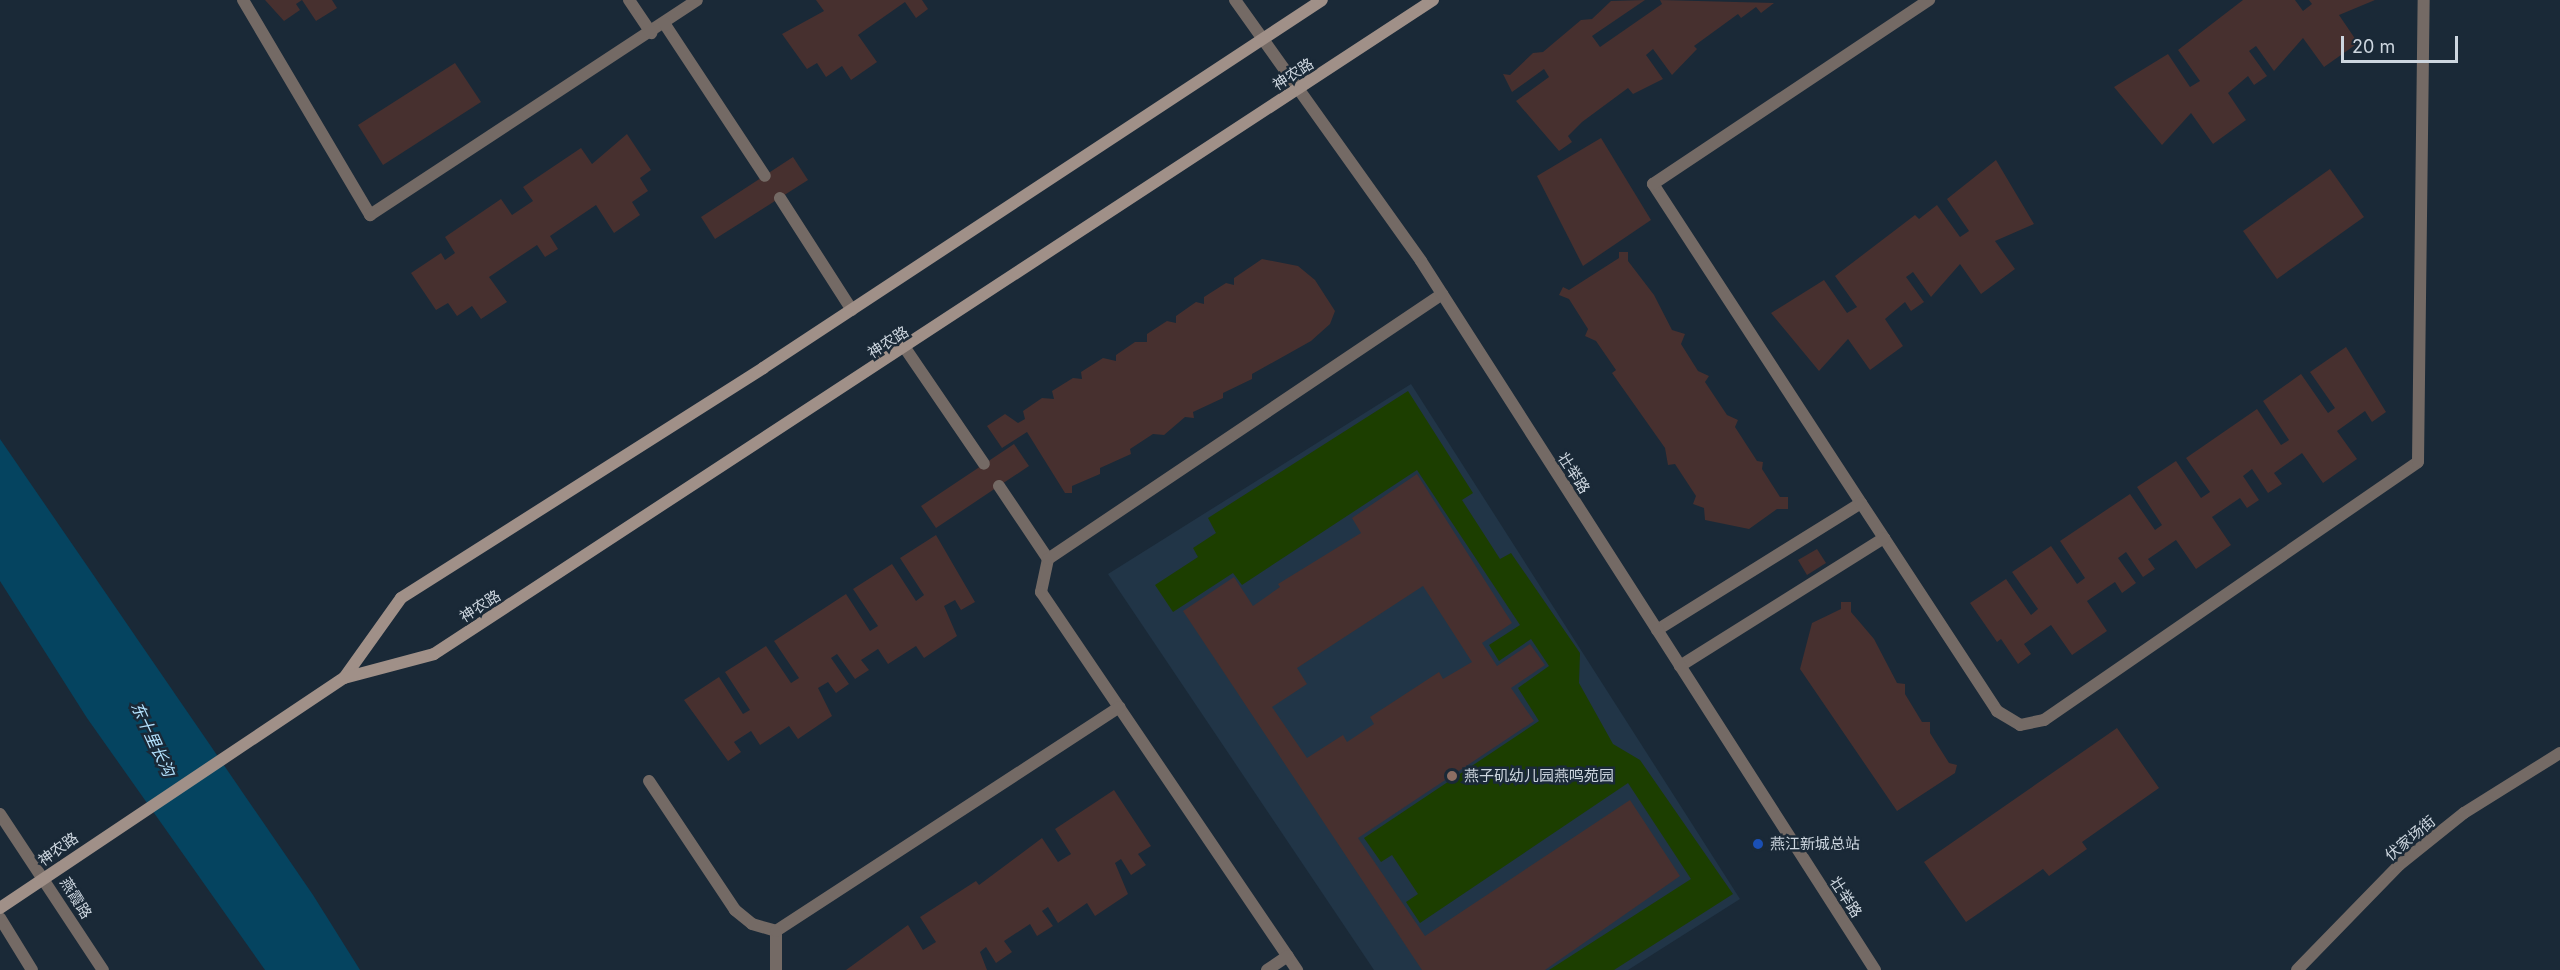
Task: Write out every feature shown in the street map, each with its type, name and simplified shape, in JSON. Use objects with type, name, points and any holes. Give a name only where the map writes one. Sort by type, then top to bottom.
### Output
[{"type":"street","points":[[243,0],[370,215],[651,33],[697,0]]},
{"type":"street","points":[[630,0],[651,33]]},
{"type":"street","name":"壮举路","points":[[1235,0],[1301,87],[1442,294],[1875,970]]},
{"type":"street","name":"神农路","points":[[344,678],[401,598],[852,310],[1322,0]]},
{"type":"street","name":"神农路","points":[[0,908],[116,826],[344,678],[434,654],[905,348],[1433,0]]},
{"type":"street","points":[[1929,0],[1653,184],[1997,711],[2020,725],[2044,720],[2418,462],[2424,0]]},
{"type":"street","points":[[664,23],[765,176]]},
{"type":"street","points":[[780,198],[852,310]]},
{"type":"street","points":[[1297,970],[1041,592],[1048,560],[1442,294]]},
{"type":"street","points":[[905,348],[984,464]]},
{"type":"street","points":[[999,486],[1048,560]]},
{"type":"street","points":[[1658,630],[1861,503]]},
{"type":"street","points":[[1680,666],[1884,538]]},
{"type":"street","points":[[649,781],[735,910],[752,924],[776,931],[1119,707]]},
{"type":"street","name":"伏家场街","points":[[2298,970],[2399,865],[2464,813],[2560,753]]},
{"type":"street","name":"燕霞路","points":[[0,814],[45,877],[103,970]]},
{"type":"street","points":[[0,918],[32,970]]},
{"type":"street","points":[[776,931],[776,970]]},
{"type":"street","points":[[1268,970],[1288,956]]},
{"type":"shaded area","name":"燕子矶幼儿园燕鸣苑园","points":[[1411,384],[1740,899],[1628,970],[1374,970],[1108,574]]},
{"type":"green space","points":[[1408,391],[1473,493],[1462,500],[1500,559],[1511,553],[1580,653],[1579,683],[1613,744],[1640,760],[1733,894],[1614,970],[1549,970],[1691,879],[1628,783],[1420,923],[1406,902],[1418,894],[1392,855],[1381,862],[1364,838],[1539,721],[1518,688],[1549,666],[1531,639],[1499,661],[1489,645],[1520,625],[1417,470],[1242,585],[1233,573],[1173,612],[1155,585],[1198,557],[1193,548],[1216,533],[1208,518]]},
{"type":"water","name":"东十里长沟","points":[[0,439],[313,895],[360,970],[265,970],[87,718],[0,581]]},
{"type":"building","points":[[265,0],[302,0],[296,4],[300,10],[284,21]]},
{"type":"building","points":[[302,0],[332,0],[337,8],[316,21]]},
{"type":"building","points":[[816,0],[922,0],[928,9],[916,18],[905,2],[858,35],[877,62],[851,80],[842,66],[826,77],[817,63],[807,69],[782,34],[824,11]]},
{"type":"building","points":[[1645,0],[1592,36],[1600,47],[1662,4],[1660,0],[1774,3],[1761,13],[1756,7],[1741,18],[1738,14],[1694,46],[1697,49],[1672,75],[1653,49],[1646,55],[1663,79],[1633,94],[1628,88],[1582,122],[1568,136],[1572,142],[1559,151],[1516,101],[1549,77],[1544,69],[1512,92],[1503,74],[1510,75],[1533,53],[1543,52],[1581,20],[1592,19],[1611,1]]},
{"type":"building","points":[[2243,0],[2295,0],[2303,11],[2312,4],[2309,0],[2375,0],[2339,15],[2358,43],[2324,67],[2303,38],[2274,71],[2256,46],[2249,51],[2267,76],[2254,85],[2248,76],[2228,93],[2246,120],[2213,144],[2191,113],[2162,145],[2114,87],[2168,54],[2190,87],[2200,81],[2178,50]]},
{"type":"building","points":[[455,63],[481,102],[383,165],[358,125]]},
{"type":"building","points":[[627,134],[651,170],[640,178],[648,191],[632,202],[640,215],[614,233],[596,205],[550,236],[558,249],[545,257],[537,245],[489,277],[507,302],[481,319],[472,306],[457,316],[448,303],[436,310],[411,273],[441,253],[445,260],[455,253],[445,237],[501,199],[512,215],[533,201],[523,187],[581,148],[592,164]]},
{"type":"building","points":[[1601,138],[1651,220],[1583,266],[1537,176]]},
{"type":"building","points":[[793,157],[808,180],[715,239],[701,217]]},
{"type":"building","points":[[1996,160],[2034,224],[1995,241],[2015,269],[1981,294],[1960,264],[1931,297],[1913,272],[1906,277],[1924,302],[1911,311],[1905,302],[1885,319],[1903,346],[1870,370],[1848,339],[1819,371],[1771,313],[1824,280],[1847,313],[1857,307],[1835,276],[1915,215],[1919,219],[1937,205],[1960,237],[1969,231],[1947,199]]},
{"type":"building","points":[[2330,169],[2364,217],[2277,279],[2243,231]]},
{"type":"building","points":[[1619,252],[1628,252],[1628,261],[1654,295],[1672,330],[1685,334],[1681,344],[1698,371],[1709,376],[1705,382],[1727,415],[1738,420],[1735,427],[1757,461],[1763,462],[1762,469],[1780,497],[1788,497],[1788,509],[1777,509],[1749,529],[1705,520],[1704,508],[1693,504],[1696,496],[1675,464],[1668,465],[1665,448],[1612,373],[1616,370],[1596,341],[1585,336],[1588,329],[1569,299],[1559,295],[1563,287],[1569,290],[1619,258]]},
{"type":"building","points":[[1262,259],[1298,266],[1315,280],[1335,311],[1330,324],[1311,341],[1252,374],[1252,379],[1223,393],[1223,398],[1193,412],[1194,418],[1185,417],[1164,435],[1153,434],[1130,449],[1131,454],[1100,468],[1100,474],[1072,486],[1072,493],[1065,493],[1027,432],[1002,448],[987,426],[1005,414],[1018,423],[1025,419],[1023,411],[1042,398],[1054,399],[1052,391],[1073,378],[1082,379],[1081,372],[1103,358],[1116,361],[1116,355],[1135,342],[1147,342],[1147,334],[1167,321],[1176,323],[1176,316],[1196,302],[1204,304],[1204,297],[1226,283],[1234,285],[1234,278]]},
{"type":"building","points":[[2346,347],[2386,412],[2372,422],[2365,411],[2337,431],[2357,459],[2323,483],[2302,453],[2274,473],[2282,484],[2268,493],[2252,469],[2243,476],[2259,500],[2247,508],[2240,498],[2212,517],[2231,545],[2196,569],[2176,540],[2148,559],[2155,569],[2143,577],[2126,552],[2118,558],[2136,583],[2122,593],[2115,582],[2087,601],[2107,631],[2072,655],[2051,625],[2024,644],[2031,654],[2018,664],[2001,639],[1997,642],[1970,603],[2006,579],[2031,615],[2038,609],[2012,572],[2051,546],[2077,584],[2085,578],[2060,541],[2130,494],[2155,530],[2162,525],[2137,487],[2176,461],[2201,498],[2210,492],[2186,458],[2257,409],[2281,445],[2289,440],[2263,401],[2301,374],[2328,413],[2335,408],[2310,372]]},
{"type":"building","points":[[1014,444],[1029,466],[936,528],[921,506]]},
{"type":"building","points":[[1417,474],[1512,623],[1482,643],[1497,666],[1530,644],[1545,665],[1511,688],[1534,721],[1358,838],[1425,936],[1630,800],[1680,876],[1545,970],[1422,970],[1183,611],[1234,577],[1253,606],[1280,587],[1278,584],[1361,533],[1352,518]],"holes":[[[1423,586],[1472,662],[1443,679],[1439,672],[1370,717],[1374,724],[1347,742],[1343,735],[1307,758],[1272,707],[1307,684],[1297,668]]]},
{"type":"building","points":[[936,535],[975,602],[961,610],[955,600],[944,606],[957,636],[924,658],[916,646],[888,664],[878,649],[861,660],[869,670],[855,679],[837,654],[831,658],[849,684],[836,693],[828,682],[818,688],[832,716],[798,739],[789,726],[760,745],[751,731],[734,742],[741,752],[728,761],[684,700],[719,677],[743,714],[750,710],[725,672],[766,646],[791,683],[799,678],[774,641],[846,594],[870,631],[878,626],[853,589],[892,564],[916,601],[924,595],[900,558]]},
{"type":"building","points":[[1817,549],[1826,563],[1807,575],[1798,560]]},
{"type":"building","points":[[1841,602],[1851,602],[1851,612],[1874,639],[1897,683],[1905,684],[1905,694],[1922,722],[1930,722],[1930,733],[1949,763],[1957,765],[1955,773],[1897,811],[1800,669],[1812,623],[1841,609]]},
{"type":"building","points":[[2117,728],[2159,788],[2082,842],[2087,849],[2049,876],[2043,869],[1966,922],[1924,862]]},
{"type":"building","points":[[1114,790],[1151,846],[1138,854],[1146,865],[1131,875],[1121,859],[1115,863],[1128,894],[1095,916],[1087,903],[1058,923],[1048,907],[1042,911],[1053,926],[1037,936],[1030,924],[1004,941],[1012,952],[996,963],[986,947],[980,952],[987,970],[846,970],[908,925],[923,950],[936,942],[920,917],[976,881],[979,885],[1042,838],[1058,862],[1071,854],[1055,829]]},
{"type":"place","name":"燕子矶幼儿园燕鸣苑园","points":[[1452,776]]},
{"type":"place","name":"燕江新城总站","points":[[1758,844]]}]
